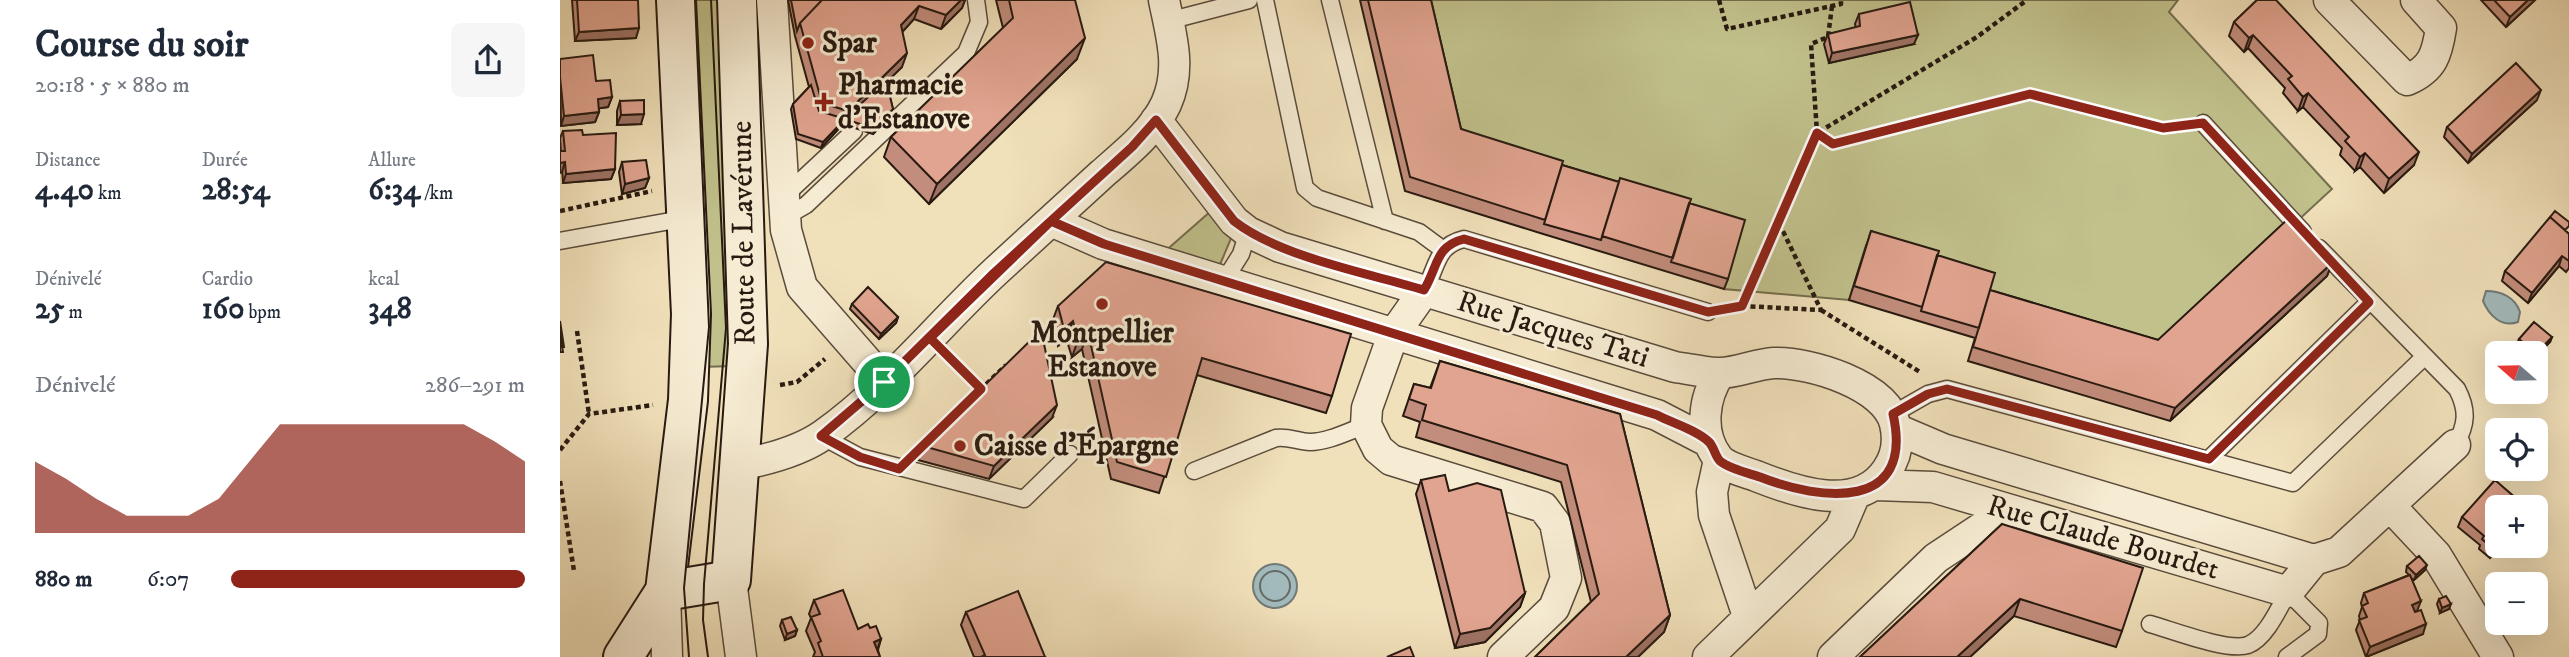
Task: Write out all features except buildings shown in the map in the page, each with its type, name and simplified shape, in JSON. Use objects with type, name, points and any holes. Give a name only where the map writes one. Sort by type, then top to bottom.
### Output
[{"type":"street","name":"Route de Lavérune","points":[[623,657],[665,591],[688,400],[691,314],[676,0]]},
{"type":"street","name":"Route de Lavérune","points":[[731,580],[748,344],[737,0]]},
{"type":"street","points":[[772,0],[784,204],[802,287],[884,382]]},
{"type":"street","points":[[2329,0],[2407,80],[2422,74],[2437,56],[2441,28],[2416,0]]},
{"type":"street","points":[[680,464],[739,465],[761,461],[821,436],[884,382],[1132,147],[1156,120],[1166,103],[1174,79],[1175,47],[1166,10]]},
{"type":"street","name":"Rue Jacques Tati","points":[[1156,120],[1217,202],[1248,232],[1280,247],[1675,367],[1720,373],[1753,364],[1806,366],[1835,374],[1884,404],[1894,422]]},
{"type":"street","name":"Rue Jacques Tati","points":[[1051,221],[1104,244],[1657,415],[1714,451],[1774,483],[1809,493],[1866,489]]},
{"type":"street","points":[[1424,290],[1393,335],[1367,408],[1366,425],[1378,449],[1391,460],[1544,507],[1555,523],[1566,578],[1554,608],[1503,657]]},
{"type":"street","points":[[1720,373],[1705,404],[1714,451],[1714,514],[1748,616]]},
{"type":"street","points":[[1708,657],[1840,529],[1866,489],[1889,468],[1898,447],[1894,422]]},
{"type":"street","name":"Rue Claude Bourdet","points":[[1894,422],[1942,449],[2314,560]]},
{"type":"street","points":[[2288,592],[2314,560],[2339,552],[2391,507],[2455,445]]},
{"type":"street","name":"Rue Claude Bourdet","points":[[1866,489],[1933,487],[2288,592]]},
{"type":"street","points":[[2391,507],[2436,555],[2498,657]]},
{"type":"street","points":[[1833,657],[1936,558],[2007,511]]},
{"type":"street","points":[[667,657],[665,591],[731,580],[741,657]]},
{"type":"lane","points":[[854,131],[793,188],[784,204],[806,205],[966,53],[979,22],[976,0]]},
{"type":"lane","points":[[1166,10],[1249,0]]},
{"type":"lane","points":[[1265,0],[1305,188],[1317,198],[1419,232],[1441,249]]},
{"type":"lane","points":[[1330,0],[1385,221]]},
{"type":"lane","points":[[2203,123],[2369,302],[2457,389],[2465,403],[2466,416],[2455,445]]},
{"type":"lane","points":[[560,241],[687,218]]},
{"type":"lane","points":[[1224,281],[1241,254],[1248,232]]},
{"type":"lane","points":[[1424,290],[1434,273],[1441,249],[1450,242],[1464,239],[1708,312]]},
{"type":"lane","points":[[2209,459],[2369,302]]},
{"type":"lane","points":[[1894,422],[1928,394],[1947,389],[2292,483],[2424,356]]},
{"type":"lane","points":[[1194,471],[1276,438],[1287,436],[1317,442],[1366,425]]},
{"type":"lane","points":[[821,436],[860,457],[1024,499],[1070,454]]},
{"type":"lane","points":[[2150,624],[2235,647],[2250,644],[2272,620],[2288,592],[2319,623],[2318,634],[2287,657]]},
{"type":"path","points":[[1719,0],[1727,29],[1841,4],[1841,0]]},
{"type":"path","points":[[1817,133],[1977,37],[2027,0]]},
{"type":"path","points":[[1742,306],[1817,133],[1811,44],[1828,37],[1832,6]]},
{"type":"path","points":[[1817,133],[1833,144],[2030,94],[2163,128],[2203,123]]},
{"type":"path","points":[[560,211],[658,189]]},
{"type":"path","points":[[1778,223],[1821,310]]},
{"type":"path","points":[[1708,312],[1742,306],[1821,310],[1947,389]]},
{"type":"path","points":[[577,331],[589,414]]},
{"type":"path","points":[[930,338],[981,389]]},
{"type":"path","points":[[899,469],[1007,363]]},
{"type":"path","points":[[797,382],[817,365]]},
{"type":"path","points":[[560,450],[589,414],[633,409]]},
{"type":"path","points":[[560,481],[574,571]]},
{"type":"green space","points":[[686,0],[726,0],[735,366],[699,367]]},
{"type":"green space","points":[[1423,0],[2178,0],[2169,12],[2332,189],[2153,354],[1985,303],[1991,282],[1866,245],[1849,300],[1724,289],[1740,230],[1456,143]]},
{"type":"green space","points":[[1211,211],[1232,236],[1219,267],[1162,254]]},
{"type":"water","points":[[2486,291],[2497,292],[2511,299],[2520,312],[2518,322],[2506,323],[2496,319],[2483,301]]},
{"type":"water","points":[[1275,564],[1290,571],[1297,586],[1290,601],[1275,608],[1260,601],[1253,586],[1260,571]]},
{"type":"tram line","points":[[689,657],[684,588],[709,327],[695,0]]},
{"type":"tram line","points":[[708,657],[703,620],[704,584],[726,328],[711,0]]},
{"type":"place","name":"Spar","points":[[808,43]]},
{"type":"place","name":"Pharmacie d'Estanove","points":[[824,102]]},
{"type":"place","name":"Montpellier Estanove","points":[[1102,304]]},
{"type":"place","name":"Caisse d'Épargne","points":[[960,446]]},
{"type":"route","points":[[884,382],[821,436],[860,457],[899,469],[981,389],[930,338],[994,273],[1051,221],[1075,234],[1104,244],[1657,415],[1709,442],[1719,460],[1774,483],[1809,493],[1855,494],[1876,485],[1889,468],[1898,447],[1893,414],[1928,394],[1947,389],[2209,459],[2369,302],[2203,123],[2163,128],[2030,94],[1833,144],[1817,133],[1742,306],[1708,312],[1464,239],[1450,242],[1441,249],[1434,273],[1424,290],[1280,247],[1248,232],[1234,221],[1156,120],[1132,147],[994,273],[884,382]]}]
